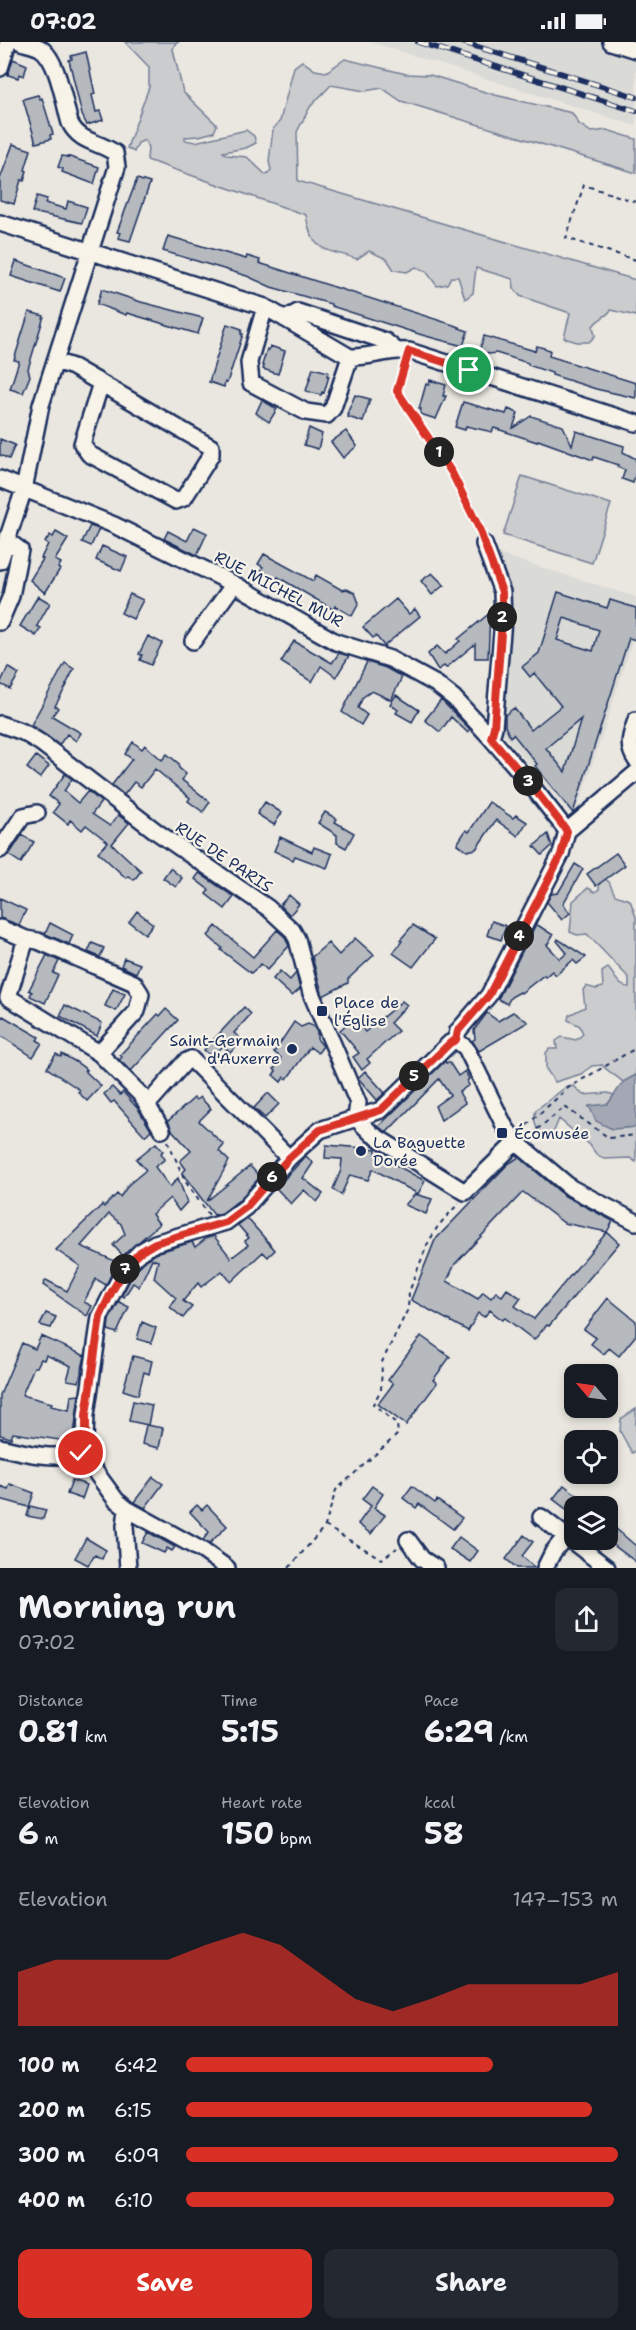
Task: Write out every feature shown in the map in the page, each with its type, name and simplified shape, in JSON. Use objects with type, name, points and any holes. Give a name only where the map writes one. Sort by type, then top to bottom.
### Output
[{"type":"street","points":[[0,68],[8,42]]},
{"type":"street","points":[[0,561],[24,489],[41,405],[117,167],[115,153],[104,145],[81,138],[74,132],[53,64],[40,48],[21,42]]},
{"type":"street","points":[[610,42],[636,50]]},
{"type":"street","points":[[0,223],[265,308],[350,357],[403,350]]},
{"type":"street","points":[[265,308],[249,362],[251,383],[306,412],[327,415],[333,408],[350,357]]},
{"type":"street","points":[[285,319],[298,312],[385,341],[403,350],[636,423]]},
{"type":"street","points":[[55,361],[73,367],[101,383],[211,447],[211,455],[184,498],[176,501],[89,454],[82,444],[101,383]]},
{"type":"street","name":"RUE MICHEL MUR","points":[[0,478],[114,525],[234,584],[336,642],[390,659],[436,684],[454,698],[491,738],[567,831]]},
{"type":"street","points":[[0,622],[11,596],[20,550],[8,541]]},
{"type":"street","points":[[484,544],[502,592],[502,632],[494,727],[491,738]]},
{"type":"street","points":[[193,641],[234,584]]},
{"type":"street","points":[[636,720],[628,744],[636,760]]},
{"type":"street","name":"RUE DE PARIS","points":[[0,724],[23,732],[41,743],[157,832],[268,908],[292,930],[311,993],[358,1103],[356,1118]]},
{"type":"street","points":[[456,1040],[458,1031],[489,995],[561,855],[567,831],[636,773]]},
{"type":"street","points":[[0,850],[23,816],[37,813]]},
{"type":"street","points":[[0,928],[26,939],[38,941],[134,983],[141,994],[137,1011],[99,1053]]},
{"type":"street","points":[[26,939],[8,997],[99,1053],[148,1104],[162,1130]]},
{"type":"street","points":[[227,1568],[203,1551],[127,1509],[116,1500],[94,1470],[86,1451],[86,1415],[100,1317],[127,1265],[140,1252],[155,1243],[226,1222],[246,1207],[289,1158],[320,1130],[381,1110],[418,1072],[456,1040]]},
{"type":"street","points":[[456,1040],[466,1048],[505,1127],[516,1142],[571,1188],[636,1222]]},
{"type":"street","points":[[148,1104],[185,1062],[191,1059],[289,1158]]},
{"type":"street","points":[[356,1118],[372,1134],[465,1192],[516,1142]]},
{"type":"street","points":[[0,1447],[31,1455],[66,1455],[86,1451]]},
{"type":"street","points":[[127,1509],[125,1526],[128,1568]]},
{"type":"street","points":[[541,1517],[564,1534]]},
{"type":"street","points":[[545,1568],[564,1539]]},
{"type":"street","points":[[408,1540],[422,1560],[436,1568]]},
{"type":"street","points":[[584,1550],[607,1568]]},
{"type":"path","points":[[636,202],[584,185],[566,238],[636,260]]},
{"type":"path","points":[[403,350],[397,391],[452,473],[478,526],[484,544]]},
{"type":"path","points":[[636,1048],[568,1088],[526,1126],[528,1137],[565,1107],[609,1138],[636,1135]]},
{"type":"path","points":[[162,1130],[185,1181],[216,1224]]},
{"type":"path","points":[[289,1568],[325,1526],[336,1490],[398,1434],[397,1424],[373,1404],[381,1390],[382,1362],[408,1309],[409,1292],[427,1245],[438,1226],[460,1202],[465,1192]]},
{"type":"path","points":[[325,1526],[382,1559],[408,1540]]},
{"type":"shaded area","points":[[125,42],[179,42],[173,49],[183,92],[217,125],[214,132],[185,137],[185,140],[195,142],[246,130],[254,136],[256,143],[246,148],[223,152],[227,155],[247,157],[266,175],[271,170],[269,161],[273,129],[280,121],[294,67],[302,61],[315,70],[326,72],[345,59],[406,74],[430,75],[495,95],[572,113],[579,124],[591,132],[607,130],[636,139],[636,173],[401,101],[382,88],[365,91],[331,85],[310,107],[297,132],[298,181],[636,280],[636,316],[611,310],[593,326],[595,336],[589,342],[577,342],[564,338],[570,313],[520,296],[514,288],[513,279],[476,268],[473,293],[465,299],[458,277],[451,277],[447,284],[437,286],[426,271],[416,267],[407,272],[394,270],[387,259],[369,251],[357,259],[328,250],[316,243],[306,215],[147,160],[148,148],[145,140],[138,143],[134,152],[127,148],[149,87],[149,67]]},
{"type":"shaded area","points":[[370,42],[636,42],[636,126]]},
{"type":"shaded area","points":[[522,476],[611,504],[592,563],[503,535]]},
{"type":"shaded area","points":[[495,553],[636,597],[636,642],[632,641],[574,818],[501,731]]},
{"type":"shaded area","points":[[604,878],[609,882],[615,895],[630,900],[636,917],[636,1075],[623,1082],[602,1065],[592,1066],[581,1074],[555,1082],[546,1069],[546,1053],[549,1049],[557,1049],[556,1041],[562,1037],[576,1040],[583,1034],[580,1026],[568,1020],[569,1015],[585,1007],[583,990],[586,986],[596,989],[603,987],[602,972],[608,968],[619,983],[629,987],[629,978],[587,934],[577,935],[570,932],[573,901],[588,888],[595,892],[599,889],[600,880]]},
{"type":"shaded area","points":[[636,1075],[636,1127],[612,1129],[596,1121],[589,1106],[608,1104],[623,1082]]},
{"type":"shaded area","points":[[574,1086],[583,1095],[608,1093],[614,1095],[608,1104],[589,1107],[612,1129],[636,1127],[636,1162],[630,1158],[604,1159],[559,1119],[552,1136],[545,1139],[539,1137],[534,1118],[536,1110],[566,1087]]},
{"type":"shaded area","points":[[636,1409],[636,1451],[632,1453],[620,1431],[621,1419]]},
{"type":"building","points":[[86,52],[95,94],[92,95],[96,112],[100,111],[103,120],[87,125],[82,115],[69,60],[72,59],[71,56]]},
{"type":"building","points":[[13,59],[27,65],[24,76],[19,74],[18,78],[8,75]]},
{"type":"building","points":[[38,95],[40,99],[42,98],[53,134],[50,135],[51,139],[36,143],[23,99]]},
{"type":"building","points":[[13,144],[31,150],[24,181],[21,180],[14,204],[0,200],[0,179]]},
{"type":"building","points":[[62,156],[99,167],[94,184],[62,172],[63,169],[58,167]]},
{"type":"building","points":[[137,179],[150,183],[130,241],[118,238],[120,233],[117,232]]},
{"type":"building","points":[[37,196],[47,199],[45,203],[66,209],[68,201],[87,207],[82,223],[32,212]]},
{"type":"building","points":[[168,236],[246,259],[247,256],[260,260],[259,263],[460,327],[468,331],[463,346],[422,335],[331,306],[331,304],[271,287],[247,276],[163,251]]},
{"type":"building","points":[[16,261],[65,278],[60,292],[11,276]]},
{"type":"building","points":[[102,289],[203,318],[198,334],[127,313],[126,315],[97,304]]},
{"type":"building","points":[[29,312],[44,316],[28,369],[30,376],[23,393],[10,389],[19,361],[14,360]]},
{"type":"building","points":[[227,324],[242,329],[241,334],[243,334],[224,387],[209,382]]},
{"type":"building","points":[[484,336],[535,351],[537,346],[550,350],[549,356],[636,383],[636,398],[596,389],[552,375],[528,363],[496,353],[489,354],[479,351]]},
{"type":"building","points":[[270,346],[285,351],[278,374],[263,369],[262,365]]},
{"type":"building","points":[[313,368],[328,372],[324,393],[322,392],[321,395],[306,391]]},
{"type":"building","points":[[430,380],[446,385],[443,396],[446,396],[436,419],[420,414],[421,409],[419,409],[426,384],[429,385]]},
{"type":"building","points":[[355,395],[370,399],[363,422],[348,417],[349,414],[347,414]]},
{"type":"building","points":[[262,400],[277,409],[269,422],[256,413]]},
{"type":"building","points":[[463,402],[506,414],[508,409],[518,413],[513,428],[531,416],[563,426],[572,445],[576,431],[624,446],[623,452],[636,459],[633,483],[622,479],[625,470],[617,467],[618,465],[594,457],[593,460],[538,440],[537,442],[494,428],[492,432],[466,426],[465,430],[455,427]]},
{"type":"building","points":[[309,428],[322,434],[318,449],[304,445]]},
{"type":"building","points":[[346,431],[357,446],[343,458],[331,442]]},
{"type":"building","points":[[0,439],[15,445],[9,459],[0,455]]},
{"type":"building","points":[[90,526],[99,529],[91,546],[82,542]]},
{"type":"building","points":[[194,527],[207,533],[197,555],[164,539],[168,531],[187,541]]},
{"type":"building","points":[[56,532],[68,539],[55,560],[61,563],[58,568],[60,569],[45,593],[30,580],[43,559],[41,558],[48,544],[45,542],[50,535],[53,537]]},
{"type":"building","points":[[102,546],[127,557],[121,571],[96,560]]},
{"type":"building","points":[[264,554],[313,581],[316,575],[342,590],[347,589],[355,593],[359,603],[352,616],[335,606],[334,610],[278,577],[276,580],[261,570],[263,567],[258,564]]},
{"type":"building","points":[[432,573],[444,585],[432,595],[421,581]]},
{"type":"building","points":[[558,592],[607,608],[610,600],[636,608],[636,640],[629,638],[573,813],[535,766],[537,764],[513,734],[510,737],[505,726],[505,715],[514,708],[531,730],[561,706],[534,673],[530,677],[522,667],[539,653]],"holes":[[[564,618],[599,630],[593,651],[557,640]],[[581,719],[565,772],[546,748]]]},
{"type":"building","points":[[130,594],[143,600],[133,619],[121,613]]},
{"type":"building","points":[[38,596],[50,603],[37,626],[41,628],[36,636],[20,626]]},
{"type":"building","points":[[396,599],[409,614],[415,609],[420,616],[384,646],[376,636],[373,638],[363,627]]},
{"type":"building","points":[[490,613],[488,658],[475,658],[475,644],[446,668],[444,666],[438,670],[428,654],[437,646],[445,654],[460,641],[458,639]]},
{"type":"building","points":[[148,636],[162,643],[151,665],[140,660],[142,655],[139,654]]},
{"type":"building","points":[[294,641],[332,663],[339,653],[349,656],[336,677],[321,666],[312,682],[281,662]]},
{"type":"building","points":[[367,662],[386,668],[402,677],[391,700],[372,691],[363,697],[358,708],[367,715],[361,725],[342,712]]},
{"type":"building","points":[[65,663],[74,669],[55,706],[58,708],[52,716],[81,733],[76,741],[67,734],[59,745],[31,725]]},
{"type":"building","points":[[8,667],[19,674],[10,689],[0,684]]},
{"type":"building","points":[[396,695],[419,710],[412,722],[396,713],[398,710],[390,704]]},
{"type":"building","points":[[441,700],[470,729],[467,732],[451,717],[440,732],[425,720]]},
{"type":"building","points":[[133,742],[142,749],[145,745],[162,760],[167,754],[178,763],[179,768],[186,774],[182,780],[210,802],[203,812],[188,801],[190,798],[155,769],[141,787],[134,782],[124,795],[112,785],[132,759],[125,754]]},
{"type":"building","points":[[36,756],[49,766],[40,778],[27,768]]},
{"type":"building","points":[[65,774],[72,779],[64,791],[78,803],[88,791],[101,802],[92,814],[110,826],[118,815],[129,823],[112,844],[141,871],[134,880],[128,876],[126,878],[98,852],[108,842],[86,825],[82,830],[70,820],[68,824],[53,812],[59,804],[49,796]]},
{"type":"building","points":[[265,802],[282,813],[274,825],[257,814]]},
{"type":"building","points":[[489,802],[513,818],[516,815],[527,822],[518,836],[496,820],[476,849],[467,851],[457,844],[466,830],[469,832]]},
{"type":"building","points":[[325,812],[337,819],[335,822],[354,833],[346,848],[337,843],[337,835],[318,823]]},
{"type":"building","points":[[548,834],[552,846],[542,855],[534,846]]},
{"type":"building","points":[[22,835],[34,842],[21,863],[9,855]]},
{"type":"building","points":[[280,837],[312,852],[314,847],[332,854],[327,868],[295,856],[293,860],[274,851]]},
{"type":"building","points":[[616,853],[625,865],[596,886],[587,874]]},
{"type":"building","points":[[575,864],[583,869],[563,904],[570,913],[562,920],[547,902],[551,894],[558,893]]},
{"type":"building","points":[[170,868],[182,878],[176,887],[163,878]]},
{"type":"building","points":[[199,873],[234,897],[225,909],[206,894],[209,890],[195,879]]},
{"type":"building","points":[[289,895],[299,904],[290,915],[280,905]]},
{"type":"building","points":[[0,898],[26,910],[19,925],[0,918]]},
{"type":"building","points":[[137,911],[153,924],[145,934],[129,922]]},
{"type":"building","points":[[492,921],[506,926],[501,940],[487,935]]},
{"type":"building","points":[[50,923],[73,935],[69,944],[45,934]]},
{"type":"building","points":[[536,924],[553,935],[547,945],[560,959],[567,953],[557,941],[558,939],[586,957],[577,964],[573,960],[556,975],[552,971],[545,977],[544,975],[521,993],[511,997],[507,1004],[498,999]]},
{"type":"building","points":[[413,925],[435,939],[413,967],[393,953],[402,941],[400,940]]},
{"type":"building","points":[[216,926],[253,957],[277,930],[284,936],[289,946],[267,970],[261,964],[251,973],[221,950],[222,948],[208,936]]},
{"type":"building","points":[[355,938],[374,955],[348,979],[348,983],[323,996],[312,957],[328,943],[339,955]]},
{"type":"building","points":[[92,943],[104,948],[100,957],[88,952]]},
{"type":"building","points":[[47,955],[59,961],[53,973],[58,975],[45,1003],[30,996],[32,992],[29,990]]},
{"type":"building","points":[[124,958],[140,964],[136,973],[121,966]]},
{"type":"building","points":[[280,971],[290,980],[296,973],[300,989],[292,996],[273,979]]},
{"type":"building","points":[[113,989],[125,994],[116,1011],[105,1006]]},
{"type":"building","points":[[402,1001],[407,1005],[390,1023],[398,1031],[367,1059],[370,1063],[362,1070],[353,1057],[359,1053],[340,1030],[354,1018],[365,1032]]},
{"type":"building","points":[[65,1005],[102,1023],[97,1036],[60,1016]]},
{"type":"building","points":[[244,1007],[251,1014],[234,1033],[242,1040],[230,1053],[223,1046],[212,1057],[204,1050]]},
{"type":"building","points":[[166,1009],[178,1020],[131,1071],[119,1060],[122,1057],[120,1055],[158,1014],[160,1016]]},
{"type":"building","points":[[513,1012],[528,1022],[479,1051],[472,1041],[475,1039],[474,1030],[487,1013],[498,1021]]},
{"type":"building","points":[[3,1016],[39,1037],[37,1040],[42,1043],[33,1057],[0,1035],[0,1020]]},
{"type":"building","name":"Saint-Germain d'Auxerre","points":[[294,1022],[301,1027],[308,1024],[313,1026],[317,1032],[317,1039],[323,1046],[318,1053],[310,1047],[287,1079],[284,1077],[281,1082],[273,1075],[281,1058],[274,1052]]},
{"type":"building","points":[[56,1054],[61,1057],[62,1054],[76,1062],[87,1070],[85,1071],[101,1086],[87,1101],[78,1092],[80,1090],[47,1068]]},
{"type":"building","points":[[445,1061],[449,1062],[458,1076],[465,1071],[469,1079],[467,1081],[469,1085],[459,1092],[465,1103],[441,1120],[435,1106],[450,1095],[439,1079],[387,1132],[378,1127]]},
{"type":"building","points":[[365,1071],[385,1093],[377,1100],[358,1078]]},
{"type":"building","points":[[112,1087],[120,1095],[123,1092],[139,1110],[151,1130],[145,1136],[114,1101],[111,1103],[104,1094]]},
{"type":"building","points":[[268,1093],[279,1104],[265,1118],[254,1108]]},
{"type":"building","points":[[200,1097],[211,1109],[199,1121],[224,1145],[219,1151],[229,1161],[207,1201],[250,1166],[260,1177],[239,1200],[222,1213],[214,1215],[182,1173],[186,1169],[180,1161],[191,1151],[172,1130],[168,1121],[194,1098],[196,1100]]},
{"type":"building","points":[[156,1143],[163,1151],[161,1153],[165,1159],[155,1167],[170,1187],[178,1178],[187,1202],[179,1211],[170,1198],[152,1214],[159,1224],[123,1256],[113,1245],[125,1234],[121,1224],[109,1214],[81,1246],[117,1262],[106,1285],[96,1279],[84,1302],[92,1306],[87,1316],[43,1285],[46,1280],[67,1291],[80,1266],[56,1250],[102,1205],[104,1207],[117,1194],[120,1197],[129,1184],[146,1170],[136,1159]]},
{"type":"building","points":[[326,1145],[376,1149],[376,1154],[425,1181],[418,1194],[373,1169],[368,1180],[350,1175],[341,1195],[333,1189],[341,1170],[342,1159],[325,1158]]},
{"type":"building","points":[[306,1156],[313,1163],[303,1178],[323,1194],[317,1202],[304,1190],[291,1204],[276,1188]]},
{"type":"building","points":[[519,1157],[565,1196],[613,1221],[607,1232],[619,1243],[549,1326],[547,1325],[534,1340],[505,1318],[502,1320],[490,1310],[484,1317],[478,1313],[468,1331],[411,1300],[435,1240],[508,1164]],"holes":[[[523,1192],[564,1223],[607,1232],[534,1319],[515,1306],[521,1298],[507,1289],[502,1296],[496,1292],[491,1298],[483,1292],[478,1299],[447,1281],[455,1264]]]},
{"type":"building","points":[[415,1194],[432,1199],[426,1214],[405,1205]]},
{"type":"building","points":[[247,1218],[275,1250],[268,1257],[263,1252],[231,1282],[222,1271],[201,1287],[198,1283],[183,1301],[192,1307],[183,1318],[170,1307],[176,1298],[154,1278],[158,1261],[152,1259],[139,1287],[133,1283],[124,1297],[122,1295],[135,1271],[159,1252],[192,1242],[195,1247],[214,1236],[231,1258],[248,1245],[245,1241],[249,1238],[238,1225]]},
{"type":"building","points":[[608,1298],[636,1321],[636,1335],[619,1356],[609,1348],[604,1354],[591,1344],[596,1338],[584,1329]]},
{"type":"building","points":[[119,1302],[129,1307],[117,1333],[108,1330],[109,1320]]},
{"type":"building","points":[[46,1313],[56,1317],[51,1328],[40,1325]]},
{"type":"building","points":[[142,1322],[156,1328],[151,1343],[137,1339]]},
{"type":"building","points":[[41,1336],[85,1356],[79,1382],[67,1380],[71,1366],[46,1355],[37,1367],[34,1367],[22,1395],[69,1410],[71,1396],[79,1395],[73,1442],[13,1433],[11,1438],[0,1435],[0,1395],[22,1343],[35,1349]]},
{"type":"building","points":[[421,1336],[450,1357],[433,1380],[437,1383],[406,1425],[378,1404],[393,1384],[388,1380]]},
{"type":"building","points":[[133,1356],[152,1361],[149,1374],[144,1372],[138,1395],[123,1390]]},
{"type":"building","points":[[133,1401],[152,1405],[148,1425],[129,1421]]},
{"type":"building","points":[[146,1425],[163,1428],[159,1448],[142,1444]]},
{"type":"building","points":[[153,1477],[163,1484],[145,1508],[134,1502]]},
{"type":"building","points":[[72,1480],[87,1485],[82,1499],[67,1494]]},
{"type":"building","points":[[10,1484],[34,1493],[29,1507],[0,1499],[0,1486],[8,1489]]},
{"type":"building","points":[[564,1485],[578,1496],[564,1496],[564,1507],[553,1499]]},
{"type":"building","points":[[372,1486],[383,1494],[374,1508],[385,1515],[371,1534],[358,1524],[371,1506],[362,1499]]},
{"type":"building","points":[[412,1486],[435,1503],[437,1500],[462,1518],[453,1529],[419,1504],[416,1508],[403,1498]]},
{"type":"building","points":[[197,1505],[202,1510],[207,1505],[227,1526],[209,1544],[203,1540],[209,1532],[190,1512]]},
{"type":"building","points":[[30,1506],[46,1510],[43,1519],[27,1516]]},
{"type":"building","points":[[618,1531],[636,1546],[636,1562],[618,1548]]},
{"type":"building","points":[[148,1532],[175,1547],[172,1551],[167,1548],[164,1553],[142,1543]]},
{"type":"building","points":[[524,1535],[533,1542],[522,1556],[535,1568],[517,1568],[506,1559]]},
{"type":"building","points":[[459,1537],[478,1551],[470,1562],[450,1549]]},
{"type":"building","points":[[86,1538],[106,1550],[102,1559],[95,1555],[88,1565],[75,1558]]},
{"type":"railway","points":[[418,42],[636,111]]},
{"type":"railway","points":[[462,42],[636,97]]},
{"type":"place","name":"Place de l'Église","points":[[322,1011]]},
{"type":"place","name":"Saint-Germain d'Auxerre","points":[[292,1049]]},
{"type":"place","name":"Écomusée","points":[[502,1133]]},
{"type":"place","name":"La Baguette Dorée","points":[[361,1151]]},
{"type":"route","points":[[81,1453],[86,1451],[86,1415],[100,1317],[127,1265],[140,1252],[155,1243],[226,1222],[246,1207],[289,1158],[320,1130],[381,1110],[418,1072],[456,1040],[458,1031],[489,995],[561,855],[567,831],[491,738],[494,727],[502,592],[478,526],[452,473],[397,391],[409,351],[469,370]]}]
